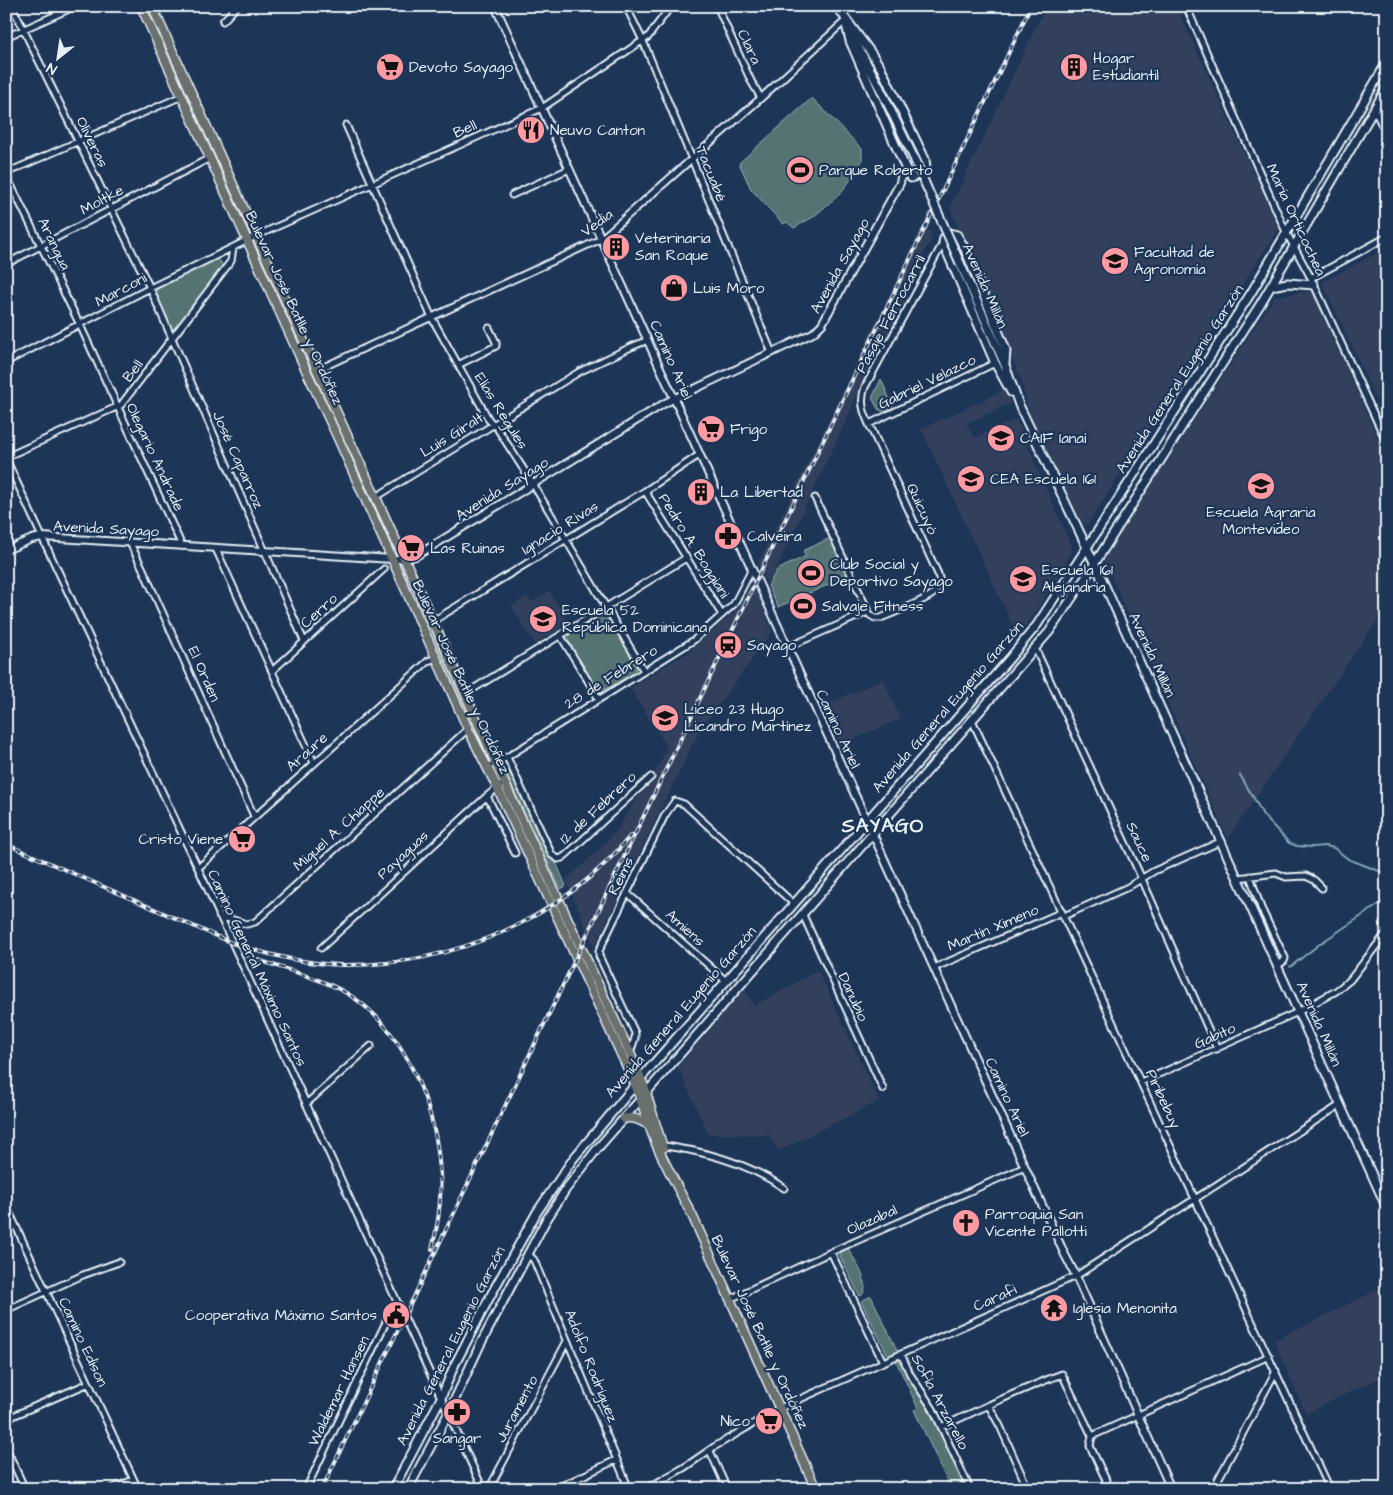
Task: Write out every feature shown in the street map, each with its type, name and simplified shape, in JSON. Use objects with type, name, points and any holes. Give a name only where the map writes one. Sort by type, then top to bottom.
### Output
[{"type":"main road","name":"Bulevar José Batlle y Ordóñez","points":[[141,6],[468,729],[487,767],[501,785],[588,960],[630,1053],[638,1081]]},
{"type":"main road","name":"Bulevar José Batlle y Ordóñez","points":[[152,6],[466,694],[496,763],[501,785],[638,1081],[662,1146],[678,1181],[678,1187]]},
{"type":"main road","name":"Avenida Millán","points":[[839,9],[913,156],[1005,365],[1020,405],[1222,841],[1387,1208]]},
{"type":"main road","points":[[839,9],[881,68],[925,159],[924,172],[911,178],[906,170],[850,40],[845,23]]},
{"type":"main road","name":"Avenida General Eugenio Garzón","points":[[393,1489],[441,1398],[466,1342],[537,1212],[573,1159],[638,1081],[1026,640],[1088,549],[1252,293],[1387,62]]},
{"type":"main road","name":"Avenida General Eugenio Garzón","points":[[408,1489],[448,1414],[480,1345],[550,1214],[566,1189],[597,1149],[1035,648],[1061,614],[1095,564],[1271,286],[1387,87]]},
{"type":"main road","points":[[1005,365],[1006,350],[964,247],[957,235],[949,233],[946,235],[943,243],[995,363],[1020,405]]},
{"type":"main road","points":[[1271,286],[1312,282]]},
{"type":"main road","name":"Bulevar José Batlle y Ordóñez","points":[[644,1096],[649,1125],[673,1181],[678,1187],[816,1489]]},
{"type":"main road","points":[[624,1119],[637,1120],[649,1125]]},
{"type":"street","name":"Oliveras","points":[[12,6],[150,288]]},
{"type":"street","points":[[6,37],[76,6]]},
{"type":"street","points":[[223,21],[237,6]]},
{"type":"street","name":"Camino Ariel","points":[[496,6],[872,834],[1076,1276],[1171,1489]]},
{"type":"street","name":"Tacuabé","points":[[626,6],[643,41],[772,353]]},
{"type":"street","name":"Bell","points":[[247,241],[542,108],[643,41],[651,34],[671,6]]},
{"type":"street","name":"Clara","points":[[716,6],[760,98]]},
{"type":"street","name":"María Orticochea","points":[[1186,6],[1286,232],[1312,282],[1387,443]]},
{"type":"street","name":"Vedia","points":[[317,370],[601,239],[845,23]]},
{"type":"street","points":[[6,174],[182,96]]},
{"type":"street","points":[[1374,109],[1387,135]]},
{"type":"street","name":"Elías Regules","points":[[346,126],[432,318],[489,420],[497,428],[532,484],[644,671]]},
{"type":"street","name":"Moltke","points":[[6,264],[210,158]]},
{"type":"street","points":[[512,195],[569,169]]},
{"type":"street","name":"Avenida Sayago","points":[[6,550],[32,539],[42,537],[392,559],[416,556],[675,398],[808,336],[822,324],[906,170]]},
{"type":"street","name":"Arangua","points":[[6,174],[80,325]]},
{"type":"street","points":[[219,178],[228,174]]},
{"type":"street","points":[[900,183],[911,178]]},
{"type":"street","points":[[1312,282],[1387,237]]},
{"type":"street","name":"Marconi","points":[[6,362],[150,288],[247,241]]},
{"type":"street","name":"Pasaje Ferrocarril","points":[[862,396],[865,387],[943,243]]},
{"type":"street","name":"Bell","points":[[6,458],[117,407],[125,401],[231,261],[233,248]]},
{"type":"street","name":"José Caparroz","points":[[150,288],[304,641]]},
{"type":"street","name":"Olegario Andrade","points":[[80,325],[182,546]]},
{"type":"street","points":[[458,365],[496,346],[489,328]]},
{"type":"street","name":"Luis Giralt","points":[[376,497],[579,372],[648,340]]},
{"type":"street","name":"Gabriel Velazco","points":[[869,424],[995,363]]},
{"type":"street","name":"Quicuyó","points":[[788,648],[868,612],[873,617],[881,618],[932,595],[938,588],[940,581],[938,574],[863,412],[862,396]]},
{"type":"street","name":"Ignacio Rivas","points":[[433,621],[645,491],[699,455]]},
{"type":"street","name":"Camino General Máximo Santos","points":[[6,458],[198,868],[483,1489]]},
{"type":"street","name":"Pedro A. Boggiani","points":[[645,491],[722,615]]},
{"type":"street","points":[[815,498],[868,612]]},
{"type":"street","name":"El Orden","points":[[130,543],[254,816]]},
{"type":"street","points":[[216,549],[314,763]]},
{"type":"street","points":[[466,694],[686,558]]},
{"type":"street","name":"Cerro","points":[[272,671],[384,569]]},
{"type":"street","name":"28 de Febrero","points":[[487,767],[507,757],[694,640],[734,604],[752,569]]},
{"type":"street","points":[[560,635],[598,699]]},
{"type":"street","name":"Sauce","points":[[1035,648],[1142,879],[1216,1049]]},
{"type":"street","name":"Araure","points":[[198,868],[428,661],[436,658]]},
{"type":"street","name":"Piribebuy","points":[[972,720],[1330,1489]]},
{"type":"street","name":"Miguel A. Chiappe","points":[[219,916],[247,924],[255,922],[468,729]]},
{"type":"street","name":"Bulevar José Batlle y Ordóñez","points":[[507,757],[552,855],[558,859],[562,858]]},
{"type":"street","name":"12 de Febrero","points":[[562,858],[651,776]]},
{"type":"street","name":"Payaguas","points":[[321,948],[501,785]]},
{"type":"street","name":"Bulevar José Batlle y Ordóñez","points":[[487,796],[515,853]]},
{"type":"street","name":"Reims","points":[[630,1053],[635,1033],[599,956],[600,946],[665,815],[675,801],[684,804],[794,904]]},
{"type":"street","name":"Martín Ximeno","points":[[934,968],[1128,887],[1154,871],[1222,841]]},
{"type":"street","points":[[1238,878],[1276,873],[1286,877],[1306,876],[1314,880],[1322,888]]},
{"type":"street","points":[[1250,876],[1261,908],[1284,958],[1284,962],[1277,966]]},
{"type":"street","name":"Amiens","points":[[627,893],[726,981]]},
{"type":"street","name":"Danubio","points":[[803,915],[883,1089]]},
{"type":"street","name":"Gabito","points":[[1141,1082],[1298,1012],[1336,991],[1350,980],[1387,932]]},
{"type":"street","points":[[306,1104],[371,1046]]},
{"type":"street","name":"Carafi","points":[[646,1489],[653,1487],[780,1408],[1076,1276],[1340,1105]]},
{"type":"street","points":[[662,1146],[705,1153],[741,1164],[784,1188]]},
{"type":"street","name":"Olazabal","points":[[730,1299],[831,1252],[1025,1167]]},
{"type":"street","name":"Camino Edison","points":[[6,1205],[138,1489]]},
{"type":"street","points":[[831,1252],[883,1362]]},
{"type":"street","name":"Adolfo Rodríguez","points":[[528,1254],[534,1260],[629,1489]]},
{"type":"street","points":[[6,1310],[84,1275],[119,1262]]},
{"type":"street","name":"Waldemar Hansen","points":[[306,1489],[387,1320],[401,1311]]},
{"type":"street","name":"Juramento","points":[[489,1489],[568,1341]]},
{"type":"street","name":"Sofía Arzarello","points":[[901,1354],[910,1374],[933,1409],[970,1489]]},
{"type":"street","points":[[1092,1436],[1269,1356]]},
{"type":"street","points":[[1213,1489],[1276,1371]]},
{"type":"street","points":[[941,1427],[1025,1388],[1062,1374],[1092,1436],[1090,1446],[1106,1480],[1104,1488]]},
{"type":"street","points":[[6,1419],[89,1383]]},
{"type":"street","points":[[988,1406],[1000,1426],[1028,1489]]},
{"type":"street","points":[[6,1448],[25,1489]]},
{"type":"street","points":[[710,1451],[727,1489]]},
{"type":"street","points":[[555,1489],[616,1460]]},
{"type":"street","points":[[111,1489],[133,1480]]},
{"type":"shaded area","name":"Facultad de Agronomía","points":[[1046,6],[1176,6],[1279,228],[1088,524],[1082,523],[1030,415],[1020,377],[950,208]]},
{"type":"shaded area","points":[[924,223],[933,236],[901,298],[906,302],[871,367],[768,586],[758,563]]},
{"type":"shaded area","points":[[1387,248],[1387,423],[1322,282]]},
{"type":"shaded area","points":[[1312,291],[1387,459],[1387,606],[1228,838],[1105,563],[1105,557],[1275,296]]},
{"type":"shaded area","points":[[1005,390],[1011,403],[967,423],[974,438],[1016,419],[1073,550],[1018,637],[921,429]]},
{"type":"shaded area","points":[[749,585],[756,590],[772,632],[698,733],[594,947],[566,880],[602,847],[616,831],[659,765],[667,747],[630,688],[689,652],[736,610]]},
{"type":"shaded area","name":"Escuela 52 República Dominicana","points":[[549,591],[569,623],[535,644],[511,606],[527,596],[531,602]]},
{"type":"shaded area","points":[[883,679],[900,719],[840,745],[823,706]]},
{"type":"shaded area","points":[[818,970],[879,1101],[778,1151],[769,1135],[708,1134],[678,1067],[745,988],[754,1006]]},
{"type":"shaded area","points":[[1387,1285],[1387,1374],[1306,1414],[1274,1341]]},
{"type":"green space","points":[[146,6],[148,6],[173,60],[172,62],[171,61]]},
{"type":"green space","name":"Parque Roberto","points":[[812,98],[862,149],[862,161],[839,195],[813,217],[794,228],[787,222],[783,224],[751,189],[739,163]]},
{"type":"green space","points":[[202,127],[221,168],[221,170],[201,129]]},
{"type":"green space","points":[[255,248],[274,283],[382,519],[370,502]]},
{"type":"green space","points":[[214,259],[221,262],[222,268],[179,326],[175,329],[171,327],[156,293],[157,289]]},
{"type":"green space","points":[[881,379],[893,407],[882,411],[878,409],[872,398]]},
{"type":"green space","name":"Club Social y Deportivo Sayago","points":[[830,538],[848,576],[778,607],[768,586],[777,570],[806,556],[803,551]]},
{"type":"green space","points":[[402,573],[426,615],[490,757],[472,727]]},
{"type":"green space","points":[[603,614],[608,618],[637,667],[634,673],[601,692],[597,690],[567,639],[570,634]]},
{"type":"green space","points":[[509,769],[550,856],[555,860],[566,886],[561,889],[505,772]]},
{"type":"green space","points":[[502,790],[517,816],[636,1073],[635,1075],[582,960]]},
{"type":"green space","points":[[848,1248],[864,1279],[865,1286],[861,1296],[840,1256],[840,1253]]},
{"type":"green space","points":[[871,1296],[898,1352],[888,1356],[861,1301]]},
{"type":"green space","points":[[900,1359],[929,1406],[967,1489],[951,1489],[914,1410],[918,1408],[896,1361]]},
{"type":"waterway","points":[[1240,775],[1263,815],[1289,843],[1297,846],[1326,846],[1334,848],[1348,859],[1387,874]]},
{"type":"waterway","points":[[1290,967],[1321,943],[1387,899]]},
{"type":"railway","points":[[322,1489],[1031,6]]},
{"type":"railway","points":[[6,844],[232,943],[287,958],[343,965],[384,963],[424,957],[463,947],[502,932],[538,914],[572,891],[603,865],[631,835]]},
{"type":"railway","points":[[248,956],[311,977],[348,994],[368,1009],[386,1028],[401,1049],[425,1098],[438,1149],[440,1202],[432,1249]]},
{"type":"place","name":"Devoto Sayago","points":[[390,67]]},
{"type":"place","name":"Hogar Estudiantil","points":[[1074,67]]},
{"type":"place","name":"Neuvo Canton","points":[[531,130]]},
{"type":"place","name":"Parque Roberto","points":[[800,170]]},
{"type":"place","name":"Veterinaria San Roque","points":[[616,247]]},
{"type":"place","name":"Facultad de Agronomía","points":[[1115,261]]},
{"type":"place","name":"Luis Moro","points":[[674,288]]},
{"type":"place","name":"Frigo","points":[[711,429]]},
{"type":"place","name":"CAIF Ianaí","points":[[1001,438]]},
{"type":"place","name":"CEA Escuela 161","points":[[971,479]]},
{"type":"place","name":"Escuela Agraria Montevideo","points":[[1261,486]]},
{"type":"place","name":"La Libertad","points":[[701,492]]},
{"type":"place","name":"Calveira","points":[[728,536]]},
{"type":"place","name":"Las Ruinas","points":[[411,548]]},
{"type":"place","name":"Club Social y Deportivo Sayago","points":[[811,573]]},
{"type":"place","name":"Escuela 161 Alejandría","points":[[1023,579]]},
{"type":"place","name":"Salvaje Fitness","points":[[803,606]]},
{"type":"place","name":"Escuela 52 República Dominicana","points":[[543,619]]},
{"type":"place","name":"Sayago","points":[[728,645]]},
{"type":"place","name":"Liceo 23 Hugo Licandro Martínez","points":[[665,718]]},
{"type":"place","name":"Cristo Viene","points":[[242,839]]},
{"type":"place","name":"Parroquia San Vicente Pallotti","points":[[966,1223]]},
{"type":"place","name":"Iglesia Menonita","points":[[1054,1308]]},
{"type":"place","name":"Cooperativa Máximo Santos","points":[[396,1315]]},
{"type":"place","name":"Sangar","points":[[457,1412]]},
{"type":"place","name":"Nico","points":[[769,1421]]},
{"type":"district","name":"SAYAGO","points":[[883,826]]}]
